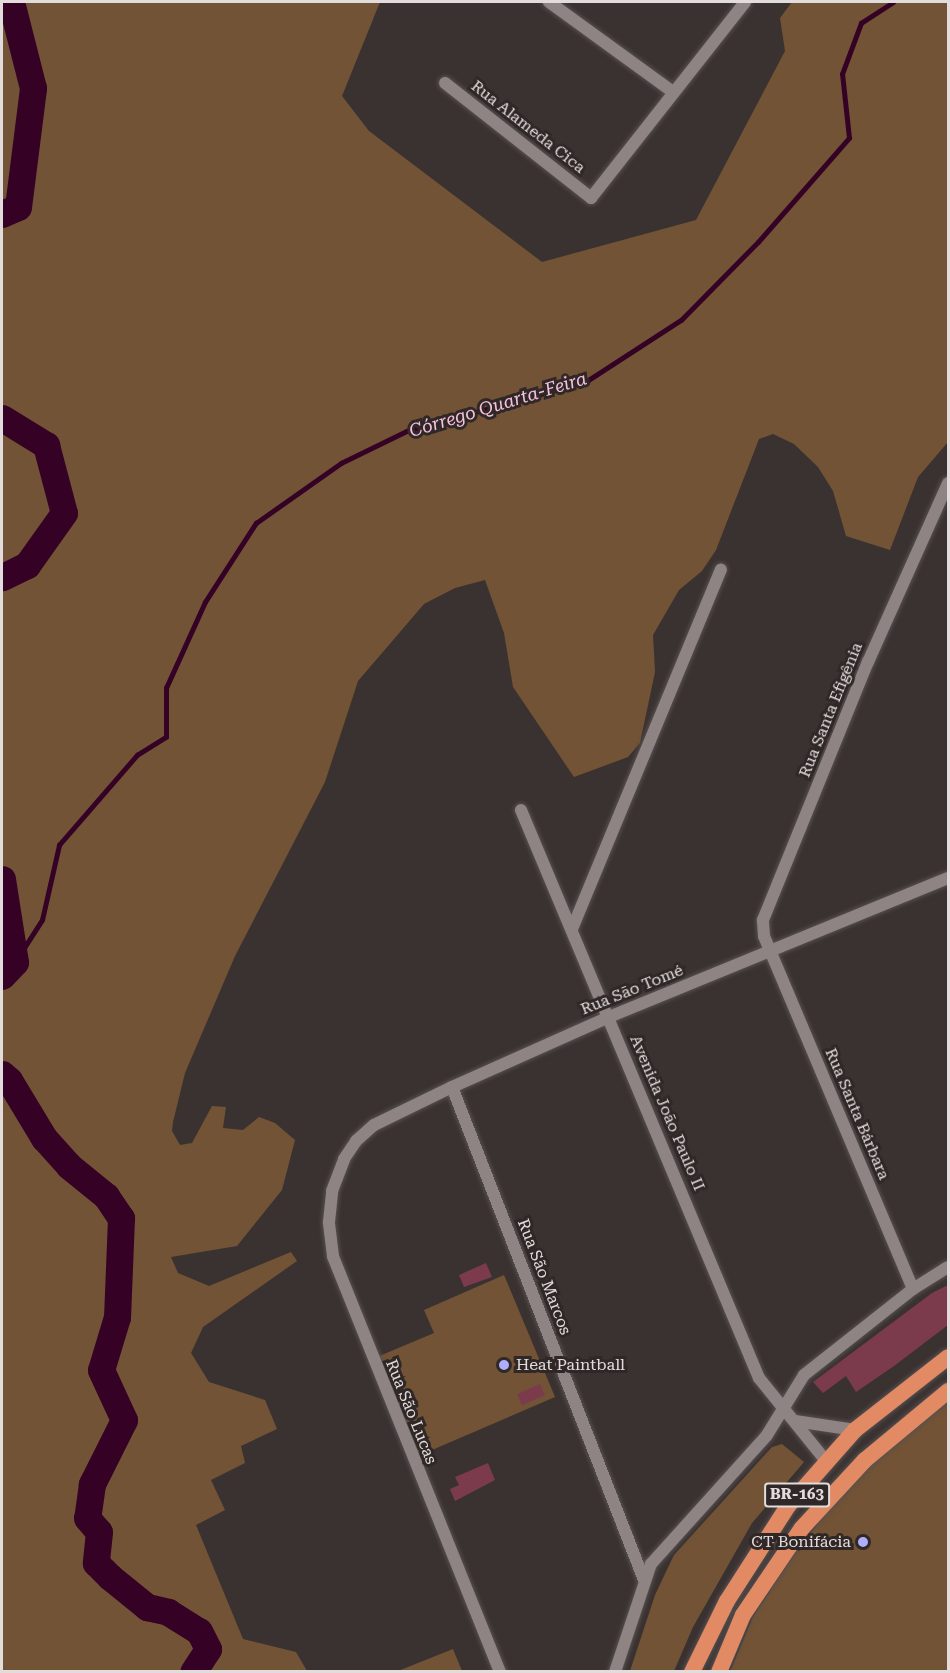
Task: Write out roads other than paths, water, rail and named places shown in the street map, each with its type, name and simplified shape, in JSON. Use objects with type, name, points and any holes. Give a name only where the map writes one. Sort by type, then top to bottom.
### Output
[{"type":"highway","name":"BR-163","points":[[692,1671],[756,1552],[826,1461],[855,1430],[948,1357]]},
{"type":"highway","name":"BR-163","points":[[719,1671],[743,1615],[802,1528],[865,1460],[948,1391]]},
{"type":"street","points":[[549,2],[673,92],[745,2]]},
{"type":"street","name":"Rua Alameda Cica","points":[[445,83],[591,198],[673,92]]},
{"type":"street","name":"Rua Santa Efigênia","points":[[771,952],[763,920],[873,651],[948,483]]},
{"type":"street","points":[[572,929],[721,570]]},
{"type":"street","name":"Avenida João Paulo II","points":[[521,810],[759,1378],[826,1461]]},
{"type":"street","name":"Rua São Tomé","points":[[345,1159],[356,1141],[374,1125],[452,1087],[609,1017],[948,878]]},
{"type":"street","name":"Rua Santa Bárbara","points":[[771,952],[913,1289]]},
{"type":"street","name":"Rua São Marcos","points":[[452,1087],[644,1580]]},
{"type":"street","name":"Rua São Lucas","points":[[345,1159],[332,1191],[328,1222],[333,1256],[345,1296],[500,1671]]},
{"type":"street","points":[[615,1671],[644,1580],[661,1549],[767,1435],[782,1407],[811,1369],[913,1289],[948,1267]]},
{"type":"street","points":[[795,1421],[855,1430]]},
{"type":"waterway","points":[[2,214],[18,207],[33,88],[11,2]]},
{"type":"waterway","name":"Córrego Quarta-Feira","points":[[15,962],[42,920],[59,845],[137,755],[166,737],[166,688],[205,602],[256,523],[341,463],[407,431],[587,381],[681,320],[758,242],[849,138],[842,74],[861,23],[893,2]]},
{"type":"waterway","points":[[2,418],[46,445],[64,513],[27,565],[2,577]]},
{"type":"waterway","points":[[2,879],[15,962],[2,976]]},
{"type":"waterway","points":[[2,1074],[9,1080],[44,1138],[69,1166],[106,1196],[121,1218],[117,1317],[101,1370],[124,1420],[92,1484],[87,1518],[99,1532],[96,1563],[147,1607],[168,1612],[199,1631],[208,1649],[193,1672]]},
{"type":"place","name":"Heat Paintball","points":[[504,1365]]},
{"type":"place","name":"CT Bonifácia","points":[[863,1542]]}]
